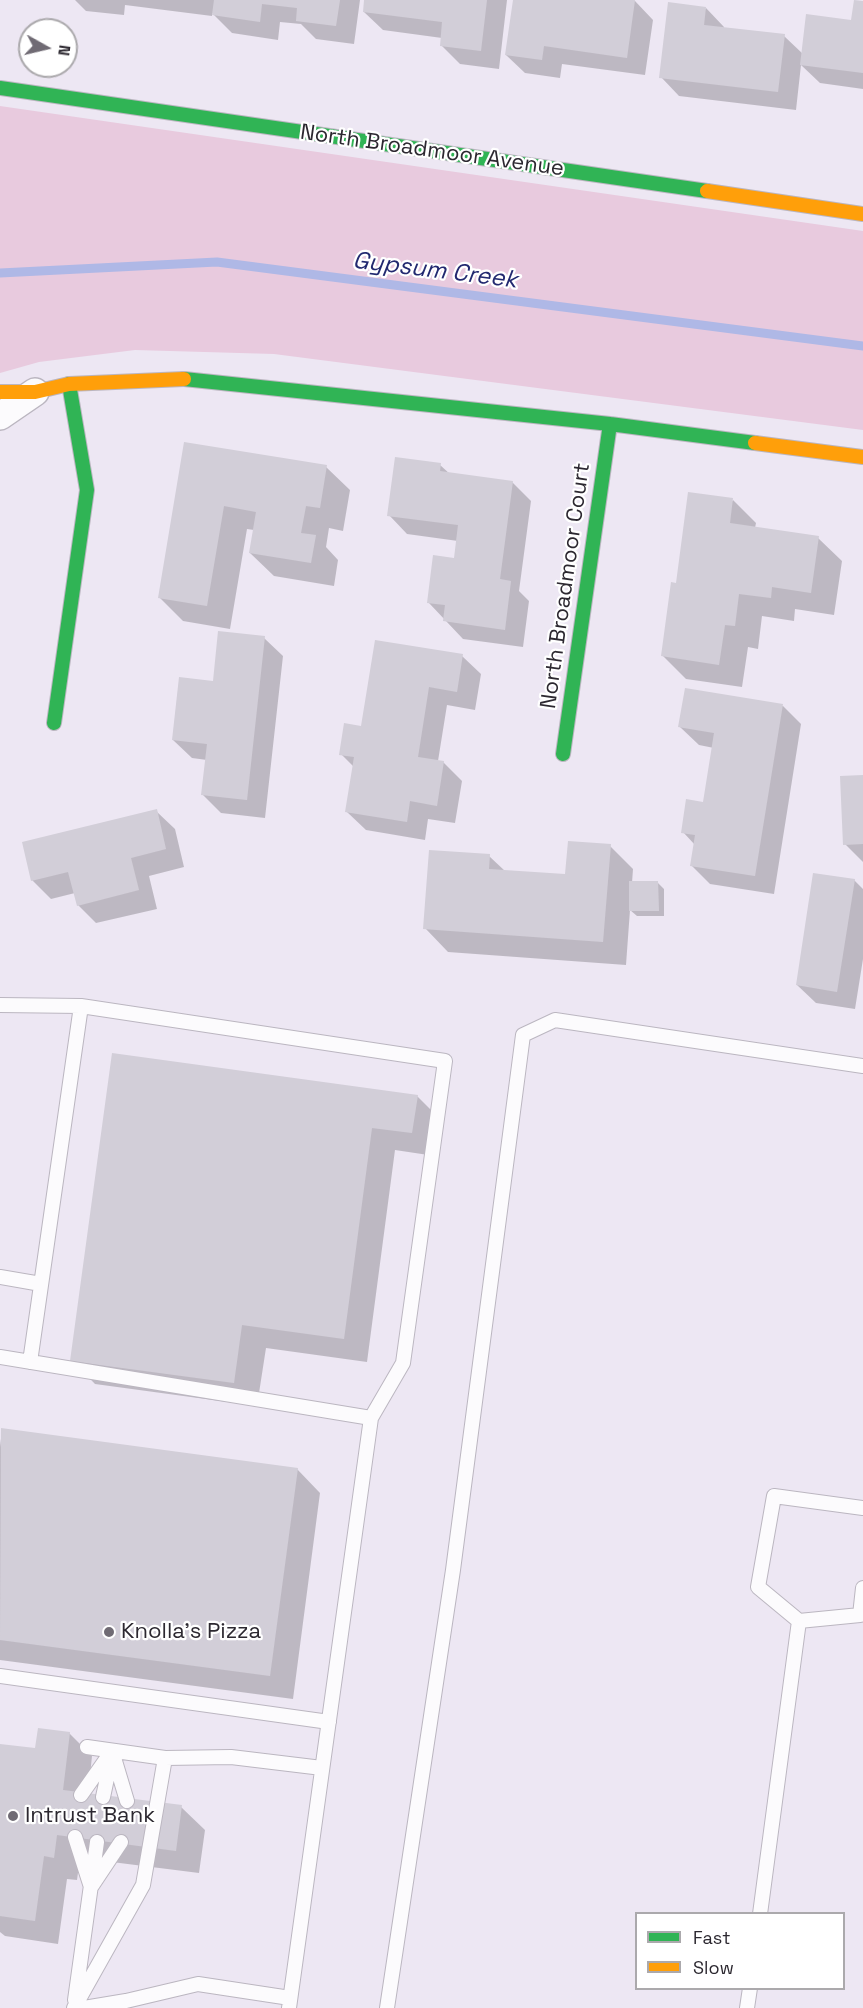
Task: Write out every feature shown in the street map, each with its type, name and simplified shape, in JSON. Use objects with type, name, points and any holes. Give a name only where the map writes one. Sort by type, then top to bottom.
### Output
[{"type":"street","name":"North Broadmoor Avenue","points":[[0,88],[863,213]]},
{"type":"street","points":[[0,392],[35,392],[69,384],[180,379],[610,424],[863,457]]},
{"type":"street","points":[[54,723],[87,490],[69,384]]},
{"type":"street","points":[[0,416],[35,392]]},
{"type":"street","name":"North Broadmoor Court","points":[[563,754],[610,424]]},
{"type":"lane","points":[[0,1005],[81,1006],[445,1060],[403,1363],[371,1418],[290,2003],[198,1984],[126,2001],[84,2008]]},
{"type":"lane","points":[[30,1362],[81,1006]]},
{"type":"lane","points":[[387,2008],[453,1570],[523,1035],[555,1020],[863,1066]]},
{"type":"lane","points":[[0,1278],[41,1284]]},
{"type":"lane","points":[[0,1357],[371,1418]]},
{"type":"lane","points":[[863,1508],[774,1496],[758,1587],[799,1622],[860,1616],[863,1588]]},
{"type":"lane","points":[[760,1912],[799,1622]]},
{"type":"lane","points":[[0,1676],[329,1722]]},
{"type":"lane","points":[[87,1747],[165,1758],[231,1757],[322,1768]]},
{"type":"lane","points":[[81,1795],[112,1751]]},
{"type":"lane","points":[[103,1797],[112,1751]]},
{"type":"lane","points":[[112,1751],[127,1801]]},
{"type":"lane","points":[[74,2008],[143,1885],[165,1758]]},
{"type":"lane","points":[[75,1837],[91,1887]]},
{"type":"lane","points":[[74,2008],[97,1842]]},
{"type":"lane","points":[[91,1887],[121,1842]]},
{"type":"lane","points":[[747,2008],[750,1990]]},
{"type":"shaded area","points":[[0,106],[863,231],[863,430],[274,354],[135,350],[39,362],[0,373]]},
{"type":"building","points":[[214,0],[340,0],[336,26],[296,21],[297,8],[262,4],[260,22],[212,15]]},
{"type":"building","points":[[364,0],[487,0],[481,51],[440,46],[442,22],[363,12]]},
{"type":"building","points":[[513,0],[635,0],[627,58],[544,46],[542,60],[505,55]]},
{"type":"building","points":[[854,0],[863,1],[863,73],[800,65],[806,14],[851,20]]},
{"type":"building","points":[[668,2],[706,7],[704,25],[785,34],[778,92],[659,78]]},
{"type":"building","points":[[184,442],[327,465],[320,508],[306,506],[301,533],[316,535],[311,563],[249,553],[256,512],[224,506],[207,606],[158,598]]},
{"type":"building","points":[[395,457],[441,463],[440,471],[513,481],[500,579],[511,581],[505,630],[443,621],[445,605],[427,603],[433,555],[454,558],[458,525],[387,516]]},
{"type":"building","points":[[688,492],[733,498],[730,523],[819,536],[811,593],[772,587],[771,598],[739,594],[735,626],[725,625],[719,665],[661,656],[671,582],[676,583]]},
{"type":"building","points":[[218,631],[265,636],[247,800],[201,795],[207,744],[172,740],[179,677],[213,681]]},
{"type":"building","points":[[375,640],[463,654],[457,692],[429,687],[418,757],[444,761],[437,806],[410,801],[407,822],[345,812],[354,757],[339,755],[344,723],[361,726]]},
{"type":"building","points":[[685,688],[783,704],[755,876],[690,866],[695,835],[681,833],[686,799],[703,802],[714,733],[678,727]]},
{"type":"building","points":[[863,775],[863,844],[843,845],[840,776]]},
{"type":"building","points":[[157,809],[166,849],[131,858],[139,890],[77,906],[68,872],[31,881],[22,842]]},
{"type":"building","points":[[568,841],[611,844],[603,942],[423,929],[429,850],[490,854],[489,869],[565,874]]},
{"type":"building","points":[[813,873],[855,879],[837,992],[796,985]]},
{"type":"building","points":[[629,881],[658,881],[659,911],[629,911]]},
{"type":"building","points":[[112,1053],[418,1095],[412,1133],[372,1128],[344,1339],[242,1325],[234,1383],[70,1361]]},
{"type":"building","points":[[1,1428],[298,1468],[270,1676],[0,1640]]},
{"type":"building","points":[[38,1728],[70,1732],[63,1790],[182,1805],[176,1851],[57,1835],[54,1858],[44,1856],[35,1921],[0,1916],[0,1744],[35,1748]]},
{"type":"waterway","name":"Gypsum Creek","points":[[0,273],[217,262],[863,346]]},
{"type":"traffic: fast","points":[[0,88],[707,191]]},
{"type":"traffic: fast","points":[[184,379],[610,424],[755,443]]},
{"type":"traffic: fast","points":[[54,723],[87,490],[69,384]]},
{"type":"traffic: fast","points":[[563,754],[610,424]]},
{"type":"traffic: slow","points":[[707,191],[863,214]]},
{"type":"traffic: slow","points":[[0,392],[35,392],[69,384],[184,379]]},
{"type":"traffic: slow","points":[[755,443],[863,457]]},
{"type":"place","name":"Knolla's Pizza","points":[[109,1632]]},
{"type":"place","name":"Intrust Bank","points":[[13,1816]]}]
